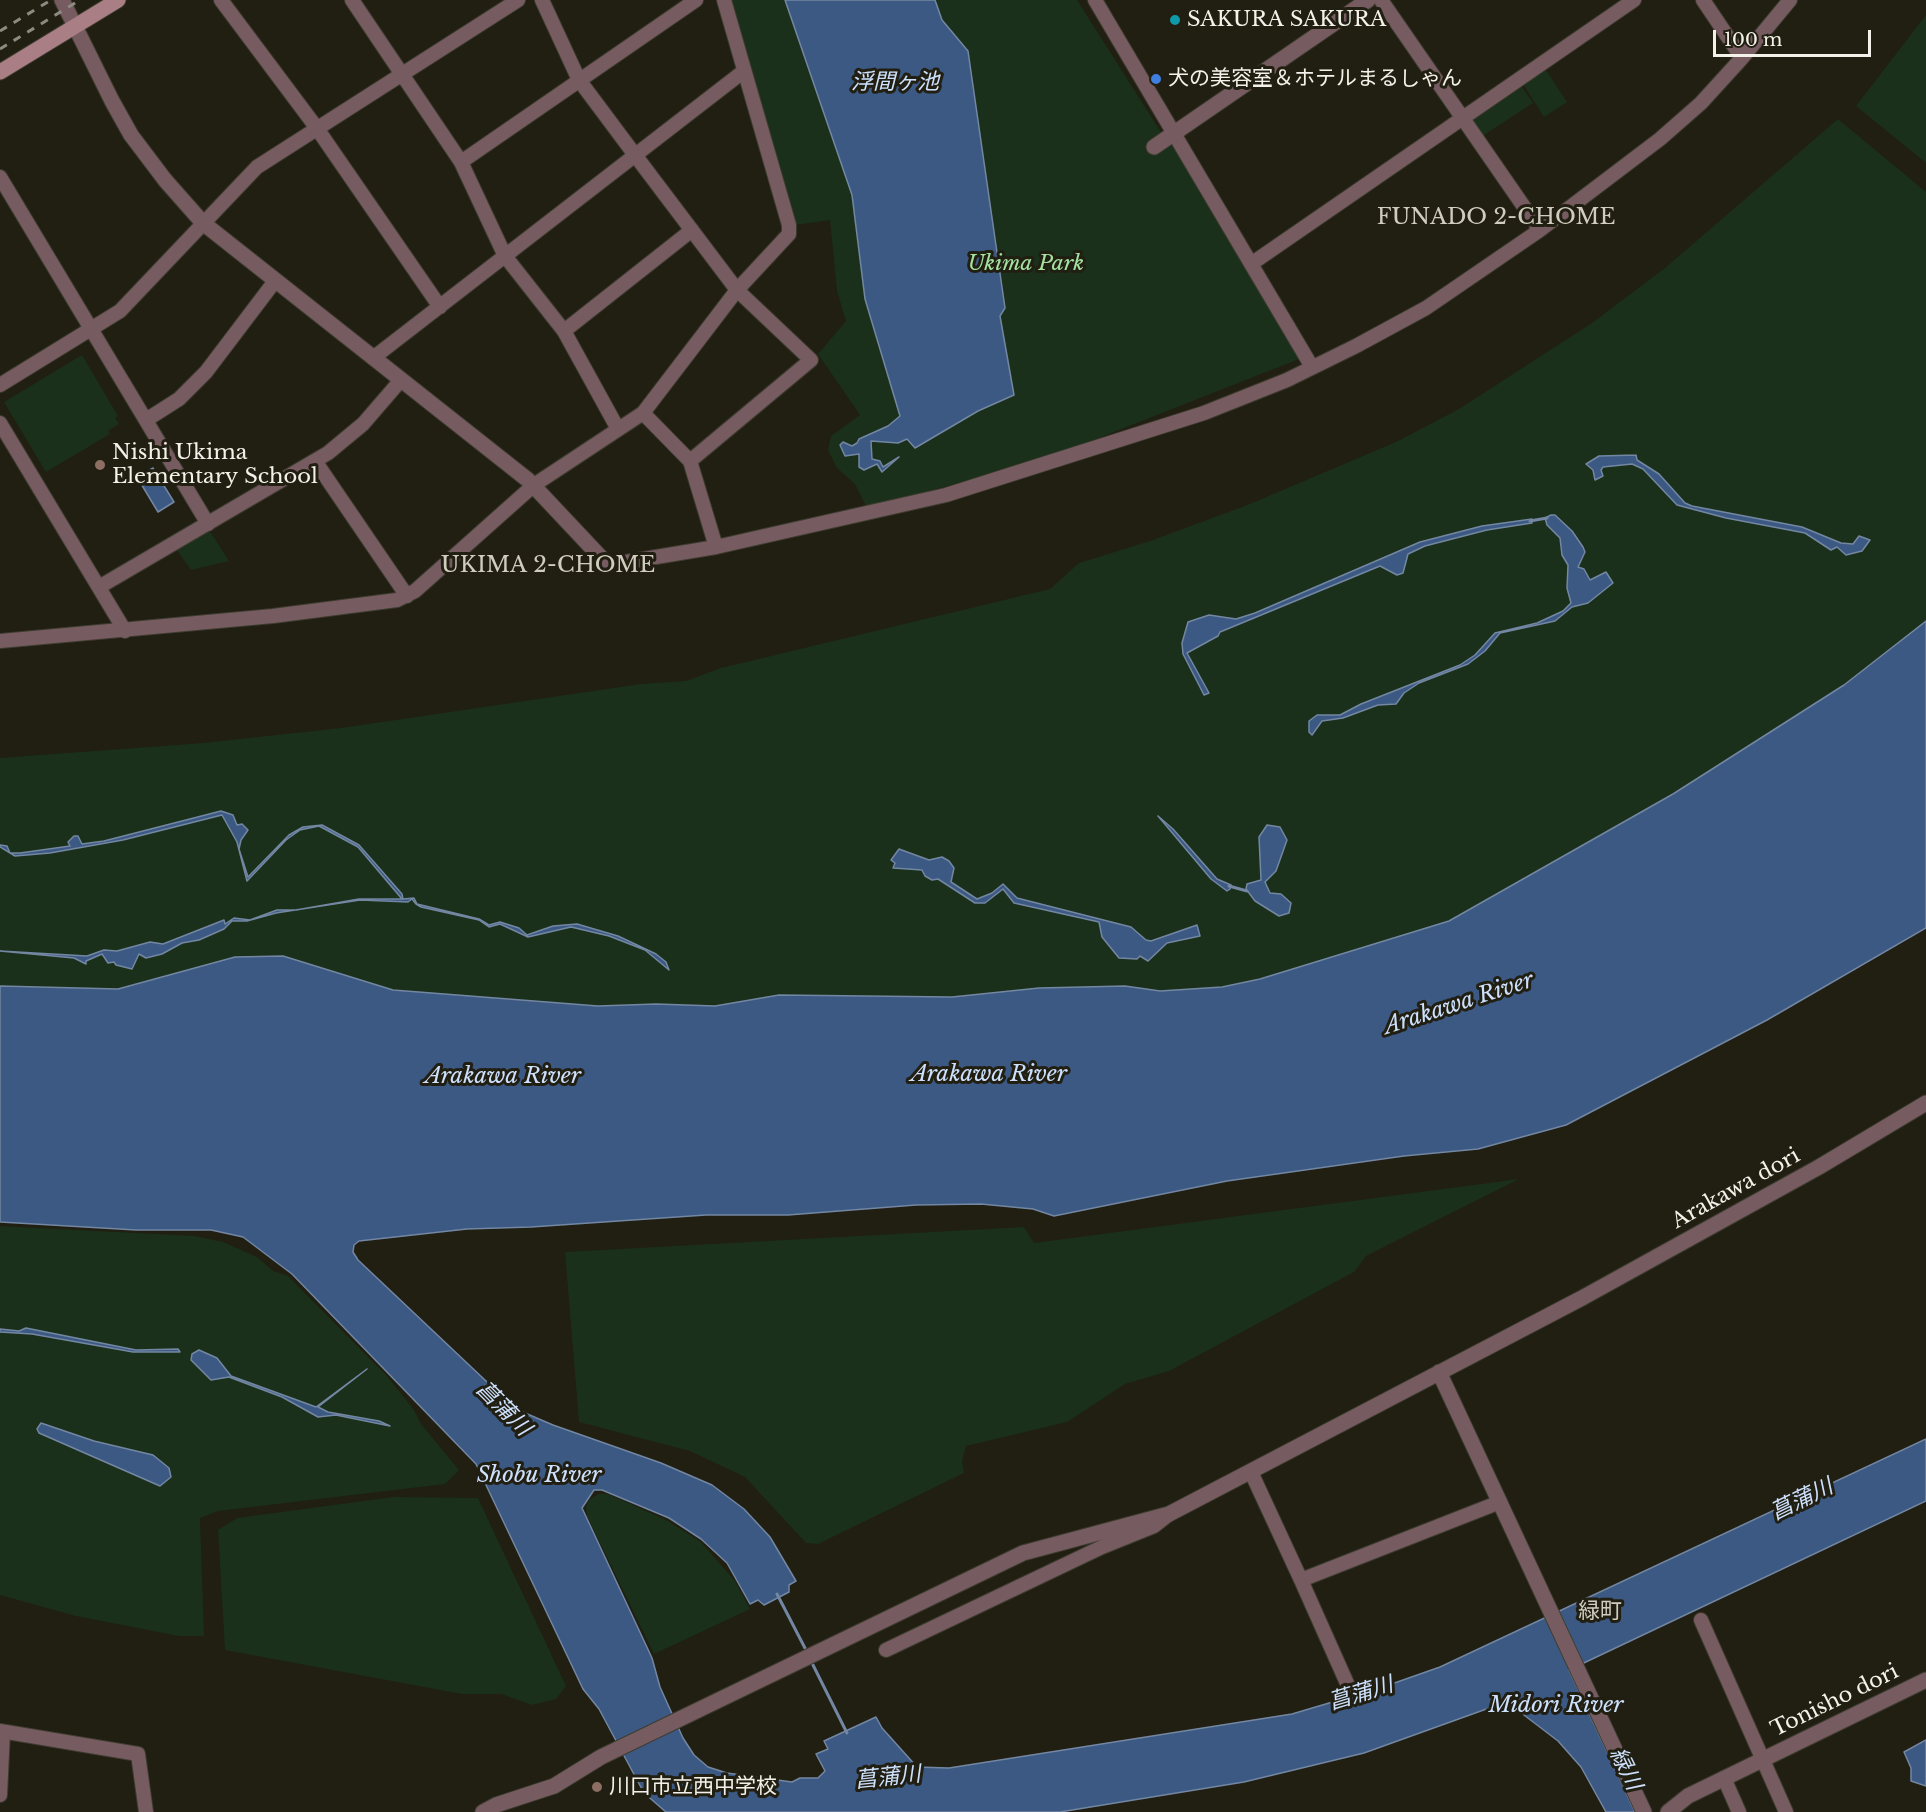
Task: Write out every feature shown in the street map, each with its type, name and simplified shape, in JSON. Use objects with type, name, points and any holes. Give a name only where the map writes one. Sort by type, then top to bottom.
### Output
[{"type":"main road","points":[[0,72],[118,0]]},
{"type":"street","points":[[62,0],[131,135],[165,180],[203,223],[534,485],[608,565],[716,547],[946,495],[1204,413],[1312,367],[1426,308],[1540,230],[1659,139],[1701,103],[1790,0]]},
{"type":"street","points":[[221,0],[316,127],[440,307]]},
{"type":"street","points":[[0,385],[91,330],[128,303],[257,166],[518,0]]},
{"type":"street","points":[[542,0],[579,80],[635,155],[737,290],[811,360],[690,461]]},
{"type":"street","points":[[461,162],[696,0]]},
{"type":"street","points":[[0,641],[125,631],[304,612],[407,596],[534,485],[643,413],[737,290],[789,234],[789,225],[724,0]]},
{"type":"street","points":[[1095,0],[1312,367]]},
{"type":"street","points":[[1154,147],[1368,0]]},
{"type":"street","points":[[1381,0],[1540,230]]},
{"type":"street","points":[[1251,264],[1634,0]]},
{"type":"street","points":[[1702,0],[1742,58]]},
{"type":"street","points":[[360,2],[401,74],[461,162],[505,256],[564,331],[618,429]]},
{"type":"street","points":[[373,357],[744,71]]},
{"type":"street","points":[[0,177],[208,524]]},
{"type":"street","points":[[564,331],[692,230]]},
{"type":"street","points":[[146,420],[178,399],[206,372],[275,281]]},
{"type":"street","points":[[99,587],[315,461],[353,435],[401,380]]},
{"type":"street","points":[[643,413],[690,461],[716,547]]},
{"type":"street","points":[[0,423],[125,631]]},
{"type":"street","points":[[315,461],[407,596]]},
{"type":"street","name":"Arakawa dori","points":[[483,1812],[496,1804],[554,1786],[601,1757],[1023,1553],[1169,1514],[1563,1308],[1819,1167],[1926,1103]]},
{"type":"street","points":[[1439,1372],[1644,1812]]},
{"type":"street","points":[[1251,1472],[1350,1690]]},
{"type":"street","points":[[1301,1580],[1500,1502]]},
{"type":"street","points":[[886,1650],[1102,1547],[1154,1526],[1169,1514]]},
{"type":"street","points":[[1701,1620],[1786,1812]]},
{"type":"street","name":"Tonisho dori","points":[[1668,1812],[1688,1796],[1926,1680]]},
{"type":"street","points":[[0,1795],[2,1732],[138,1754],[146,1812]]},
{"type":"street","points":[[1724,1778],[1739,1812]]},
{"type":"green space","name":"Ukima Park","points":[[731,0],[1077,0],[1162,134],[1175,148],[1299,359],[1048,458],[867,508],[855,484],[837,468],[828,450],[831,436],[860,415],[818,354],[846,321],[837,291],[830,220],[795,225]]},
{"type":"green space","points":[[1926,15],[1926,163],[1856,106]]},
{"type":"green space","points":[[1546,70],[1567,102],[1544,117],[1523,84]]},
{"type":"green space","points":[[1521,86],[1533,103],[1481,137],[1469,121]]},
{"type":"green space","points":[[1838,119],[1926,192],[1926,621],[1844,685],[1673,794],[1449,921],[1260,979],[1222,987],[1160,991],[1125,986],[1039,988],[952,997],[779,995],[715,1006],[656,1004],[598,1006],[393,990],[283,956],[235,957],[118,989],[0,986],[0,758],[203,743],[341,728],[641,684],[686,681],[721,668],[1050,589],[1079,563],[1150,541],[1245,506],[1396,442],[1459,409],[1592,323],[1665,268]]},
{"type":"green space","points":[[82,355],[118,416],[115,418],[119,424],[108,431],[110,434],[46,472],[4,402]]},
{"type":"green space","points":[[209,530],[229,561],[191,570],[176,549]]},
{"type":"green space","points":[[1519,1179],[1366,1256],[1354,1272],[1169,1371],[1125,1384],[1067,1422],[966,1446],[962,1461],[964,1473],[818,1544],[806,1543],[745,1477],[690,1451],[579,1422],[565,1252],[1024,1227],[1034,1243]]},
{"type":"green space","points":[[0,1226],[195,1236],[223,1242],[257,1257],[273,1271],[288,1276],[387,1376],[414,1410],[421,1424],[459,1470],[445,1484],[218,1511],[200,1518],[204,1636],[179,1636],[76,1616],[0,1595]]},
{"type":"green space","points":[[598,1494],[608,1494],[668,1521],[701,1542],[735,1581],[750,1609],[654,1654],[587,1516],[586,1507],[589,1500]]},
{"type":"green space","points":[[393,1497],[478,1498],[566,1686],[556,1699],[532,1705],[501,1694],[462,1694],[225,1650],[218,1530],[237,1518]]},
{"type":"water","name":"浮間ヶ池","points":[[785,0],[935,0],[942,20],[968,51],[1005,308],[1000,316],[1014,395],[978,411],[915,448],[907,439],[898,443],[871,441],[872,459],[880,461],[883,467],[899,457],[882,472],[877,464],[864,470],[859,467],[859,454],[845,456],[840,445],[843,442],[852,446],[859,439],[888,426],[900,416],[865,299],[852,195]]},
{"type":"water","points":[[1636,455],[1637,460],[1659,474],[1685,503],[1692,506],[1802,527],[1841,543],[1853,544],[1859,536],[1870,540],[1862,551],[1846,555],[1837,547],[1831,550],[1805,533],[1726,518],[1677,505],[1643,469],[1632,464],[1603,467],[1601,470],[1603,476],[1595,480],[1593,470],[1586,464],[1599,456]]},
{"type":"water","points":[[153,468],[174,502],[158,512],[137,477]]},
{"type":"water","points":[[1555,515],[1572,531],[1583,547],[1585,552],[1578,567],[1584,569],[1590,580],[1606,572],[1613,583],[1588,603],[1572,607],[1555,621],[1500,633],[1485,651],[1468,664],[1419,683],[1404,693],[1396,704],[1378,705],[1343,718],[1322,721],[1312,735],[1309,732],[1309,721],[1317,715],[1340,715],[1361,704],[1460,665],[1475,655],[1495,633],[1537,623],[1563,611],[1571,603],[1567,588],[1568,565],[1562,555],[1560,538],[1547,525],[1545,518]]},
{"type":"water","points":[[1532,519],[1532,523],[1487,530],[1425,546],[1408,554],[1403,573],[1397,575],[1380,566],[1220,632],[1218,636],[1187,653],[1209,693],[1204,695],[1183,654],[1182,643],[1188,622],[1209,615],[1236,619],[1420,542],[1482,526]]},
{"type":"water","points":[[1926,621],[1926,928],[1767,1020],[1566,1125],[1478,1149],[1404,1156],[1227,1181],[1054,1216],[1033,1209],[981,1204],[916,1205],[788,1215],[706,1215],[467,1229],[359,1241],[354,1245],[353,1252],[358,1260],[504,1398],[525,1413],[661,1463],[712,1485],[744,1509],[770,1537],[796,1581],[789,1585],[789,1592],[764,1605],[758,1600],[750,1604],[727,1563],[701,1539],[669,1518],[602,1490],[594,1490],[582,1508],[652,1658],[660,1687],[683,1738],[694,1755],[708,1767],[727,1773],[792,1782],[800,1778],[818,1778],[825,1771],[816,1754],[828,1749],[824,1741],[876,1717],[882,1728],[917,1767],[949,1768],[1292,1714],[1383,1687],[1440,1667],[1926,1439],[1926,1501],[1569,1670],[1635,1812],[1606,1812],[1581,1767],[1558,1741],[1520,1712],[1504,1706],[1492,1707],[1364,1753],[1244,1782],[1060,1812],[666,1812],[644,1793],[599,1709],[583,1689],[476,1464],[292,1274],[243,1237],[211,1230],[136,1230],[0,1222],[0,986],[118,989],[235,957],[283,956],[393,990],[598,1006],[656,1004],[715,1006],[779,995],[952,997],[1039,988],[1125,986],[1160,991],[1222,987],[1260,979],[1449,921],[1673,794],[1844,685]]},
{"type":"water","points":[[221,811],[233,815],[237,825],[242,824],[248,830],[241,840],[239,849],[248,877],[289,835],[303,827],[322,825],[359,845],[402,894],[403,899],[414,898],[417,904],[479,919],[489,925],[500,922],[519,928],[527,935],[553,926],[577,924],[618,936],[656,954],[666,962],[669,970],[645,950],[609,936],[571,927],[528,937],[500,924],[489,927],[479,920],[421,907],[416,904],[412,899],[408,902],[360,900],[301,909],[359,899],[402,899],[358,847],[319,826],[300,830],[286,840],[247,881],[237,842],[222,815],[123,840],[50,853],[15,856],[10,853],[70,846],[68,842],[74,836],[78,836],[82,844],[104,841]]},
{"type":"water","points":[[1158,816],[1173,829],[1217,879],[1231,885],[1230,889],[1227,891],[1211,879]]},
{"type":"water","points":[[1267,825],[1280,827],[1287,840],[1276,871],[1265,882],[1270,893],[1281,894],[1291,903],[1289,913],[1279,916],[1255,901],[1246,889],[1247,884],[1261,880],[1259,837]]},
{"type":"water","points":[[0,845],[7,846],[10,853],[0,847]]},
{"type":"water","points":[[899,849],[929,860],[942,857],[949,861],[954,868],[951,882],[977,899],[992,893],[1003,884],[1017,898],[1131,927],[1146,940],[1151,941],[1197,925],[1200,936],[1167,943],[1148,961],[1140,956],[1137,959],[1119,958],[1102,937],[1099,922],[1014,903],[1003,889],[985,903],[975,903],[938,879],[932,880],[925,876],[922,870],[893,868],[895,863],[891,860]]},
{"type":"water","points":[[277,910],[295,910],[247,921],[232,921],[224,929],[199,940],[182,943],[162,954],[146,958],[139,954],[132,969],[116,965],[114,962],[108,963],[102,954],[86,961],[86,964],[74,958],[0,951],[87,956],[104,950],[117,951],[150,942],[163,944],[224,920],[225,924],[234,918],[250,920]]},
{"type":"water","points":[[26,1328],[136,1350],[178,1349],[180,1352],[133,1352],[32,1334],[0,1332],[0,1329],[19,1331]]},
{"type":"water","points":[[199,1350],[217,1358],[231,1376],[316,1407],[367,1369],[318,1407],[328,1412],[379,1421],[390,1426],[336,1415],[318,1417],[282,1397],[229,1377],[211,1380],[191,1360],[192,1354]]},
{"type":"water","points":[[41,1423],[94,1441],[153,1455],[169,1468],[171,1477],[160,1486],[39,1433],[37,1429]]},
{"type":"water","points":[[1926,1740],[1926,1786],[1911,1781],[1911,1768],[1904,1752]]},
{"type":"waterway","points":[[1530,521],[1547,518]]},
{"type":"waterway","points":[[1229,886],[1247,891]]},
{"type":"waterway","points":[[777,1594],[807,1652]]},
{"type":"waterway","points":[[811,1661],[847,1733]]},
{"type":"railway","points":[[0,31],[51,0]]},
{"type":"railway","points":[[0,49],[80,0]]},
{"type":"place","name":"SAKURA SAKURA","points":[[1175,20]]},
{"type":"place","name":"犬の美容室＆ホテルまるしゃん","points":[[1156,79]]},
{"type":"place","name":"Nishi Ukima Elementary School","points":[[100,465]]},
{"type":"place","name":"川口市立西中学校","points":[[597,1787]]},
{"type":"district","name":"FUNADO 2-CHOME","points":[[1496,218]]},
{"type":"district","name":"UKIMA 2-CHOME","points":[[548,566]]},
{"type":"district","name":"緑町","points":[[1600,1612]]},
{"type":"water label","name":"Arakawa River","points":[[1459,1004]]},
{"type":"water label","name":"Arakawa River","points":[[989,1075]]},
{"type":"water label","name":"Arakawa River","points":[[503,1077]]},
{"type":"water label","name":"菖蒲川","points":[[503,1409]]},
{"type":"water label","name":"Shobu River","points":[[539,1476]]},
{"type":"water label","name":"菖蒲川","points":[[1802,1500]]},
{"type":"water label","name":"菖蒲川","points":[[1361,1694]]},
{"type":"water label","name":"Midori River","points":[[1556,1706]]},
{"type":"water label","name":"緑川","points":[[1625,1769]]},
{"type":"water label","name":"菖蒲川","points":[[888,1778]]}]
